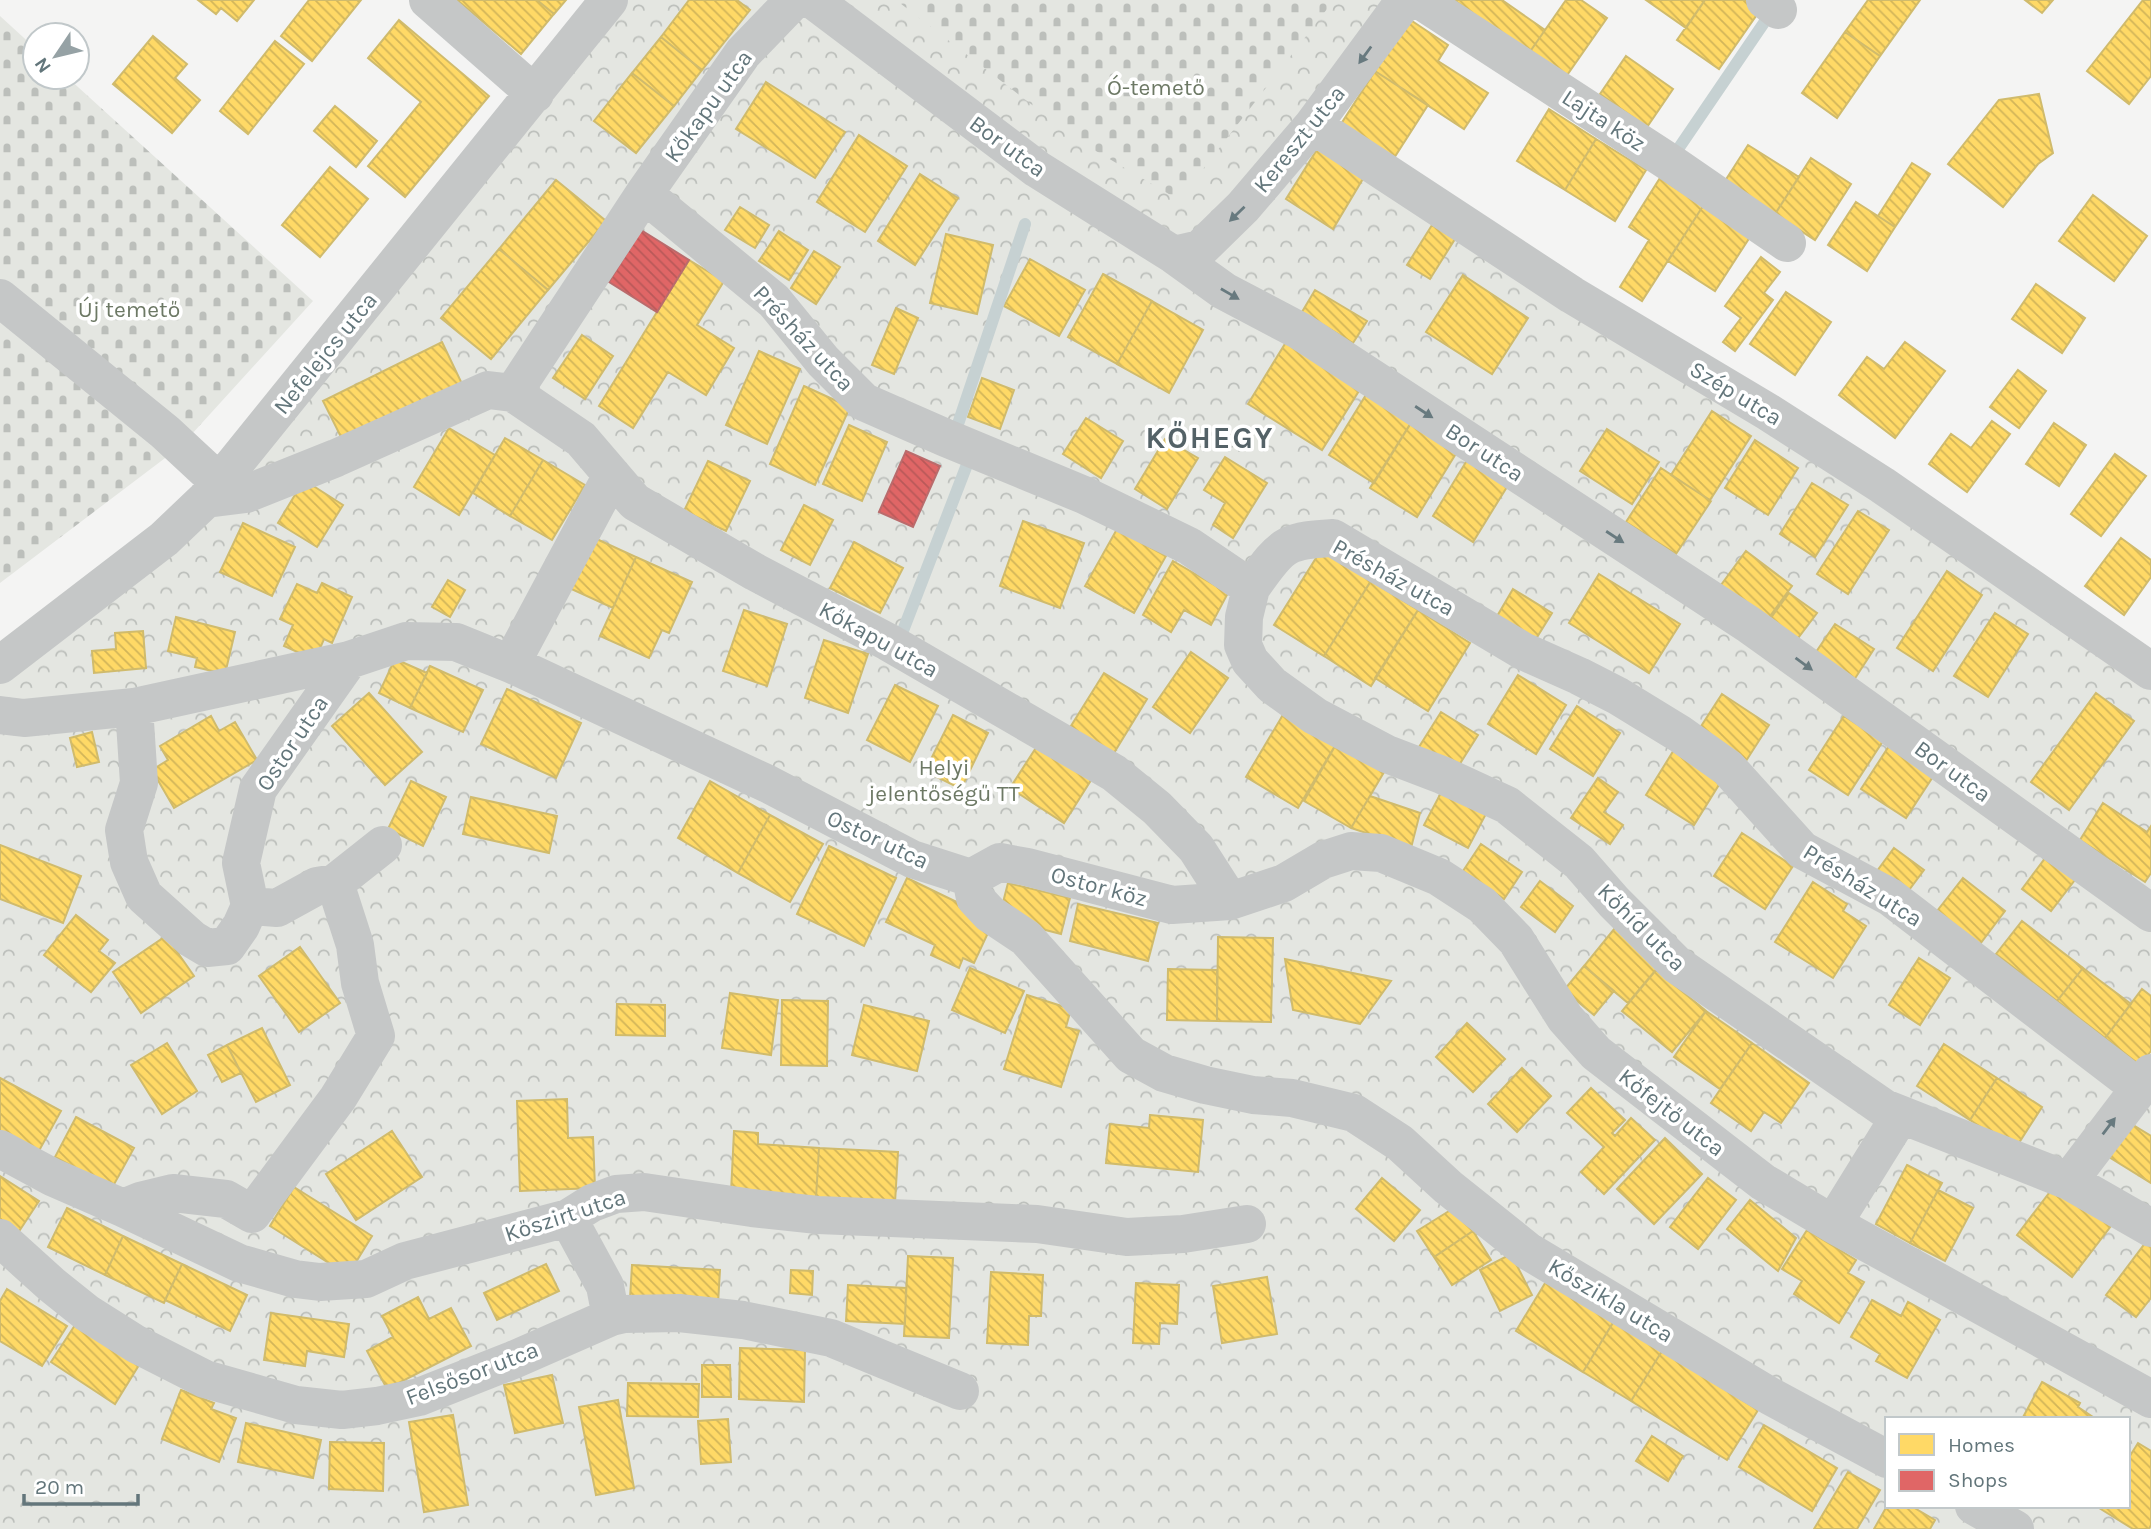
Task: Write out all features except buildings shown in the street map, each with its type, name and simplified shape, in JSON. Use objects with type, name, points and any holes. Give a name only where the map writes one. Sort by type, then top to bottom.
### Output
[{"type":"street","points":[[428,0],[535,94]]},
{"type":"street","name":"Nefelejcs utca","points":[[0,664],[164,539],[213,491],[609,0]]},
{"type":"street","name":"Kőkapu utca","points":[[794,0],[743,54],[644,194],[513,393],[581,439],[635,502],[755,572],[888,642],[1114,772],[1157,808],[1196,848],[1230,901]]},
{"type":"street","name":"Bor utca","points":[[813,0],[1037,170],[1174,255],[1224,291],[1300,331],[1748,624],[2151,913]]},
{"type":"street","name":"Kereszt utca","points":[[1174,255],[1200,249],[1244,207],[1314,125],[1405,0]]},
{"type":"street","name":"Lajta köz","points":[[1420,0],[1672,164],[1787,243]]},
{"type":"street","name":"Szép utca","points":[[1314,125],[1572,295],[1768,412],[1882,485],[2151,671]]},
{"type":"street","name":"Présház utca","points":[[644,194],[774,301],[823,361],[863,402],[1108,506],[1189,546],[1251,588],[1267,566],[1287,546],[1333,538],[1523,651],[1618,696],[1680,734],[1728,768],[1802,850],[1890,897],[2145,1080]]},
{"type":"street","points":[[0,298],[165,432],[213,491],[246,494],[336,458],[488,390],[513,393]]},
{"type":"street","points":[[511,664],[612,475]]},
{"type":"street","name":"Kőhíd utca","points":[[1251,588],[1244,617],[1243,645],[1250,661],[1272,685],[1315,716],[1387,754],[1442,775],[1507,805],[1579,862],[1614,902],[1677,965],[1884,1108],[2069,1181],[2151,1228]]},
{"type":"street","name":"Ostor utca","points":[[0,715],[24,718],[134,707],[349,660],[406,641],[456,642],[511,664],[768,784],[912,859],[971,878]]},
{"type":"street","name":"Ostor utca","points":[[250,906],[241,863],[258,789],[349,660]]},
{"type":"street","points":[[134,707],[139,783],[124,830],[129,862],[144,896],[192,939],[207,948],[227,946],[241,926],[250,906],[277,908],[317,886],[335,883],[383,845]]},
{"type":"street","name":"Kőfejtő utca","points":[[1230,901],[1284,883],[1323,860],[1351,851],[1381,853],[1439,877],[1482,905],[1516,940],[1565,1018],[1596,1053],[1763,1182],[1833,1224],[2151,1399]]},
{"type":"street","name":"Ostor köz","points":[[971,878],[1000,862],[1172,905],[1230,901]]},
{"type":"street","name":"Kőszikla utca","points":[[971,878],[975,898],[990,914],[1026,938],[1131,1055],[1164,1073],[1205,1085],[1253,1095],[1292,1098],[1353,1114],[1400,1143],[1448,1187],[1528,1251],[1770,1396],[1885,1458]]},
{"type":"street","points":[[123,1208],[140,1200],[173,1193],[226,1199],[252,1214],[338,1098],[376,1037],[360,984],[355,945],[335,883]]},
{"type":"street","points":[[2069,1181],[2145,1080]]},
{"type":"street","points":[[1833,1224],[1900,1116]]},
{"type":"street","name":"Kőszirt utca","points":[[0,1149],[52,1177],[239,1263],[295,1279],[320,1282],[366,1279],[405,1261],[568,1218],[592,1203],[616,1194],[645,1192],[818,1215],[1037,1224],[1127,1237],[1183,1234],[1247,1224]]},
{"type":"street","points":[[568,1218],[605,1286],[611,1317]]},
{"type":"street","name":"Felsősor utca","points":[[0,1238],[87,1313],[136,1344],[205,1379],[296,1405],[342,1410],[419,1397],[611,1317],[680,1312],[743,1320],[831,1338],[960,1391]]},
{"type":"street","points":[[1978,1508],[2015,1529]]},
{"type":"green space","name":"Helyi jelentőségű TT","points":[[609,0],[1405,0],[1314,125],[2151,671],[2151,1529],[0,1529],[0,665],[126,567]]},
{"type":"green space","name":"Ó-temető","points":[[896,0],[1334,0],[1179,200],[1079,141]]},
{"type":"green space","name":"Új temető","points":[[0,16],[21,35],[21,91],[82,91],[313,301],[181,446],[0,583]]},
{"type":"waterway","points":[[1672,158],[1772,11]]},
{"type":"waterway","points":[[956,430],[1025,224]]},
{"type":"waterway","points":[[899,641],[968,462]]},
{"type":"district","name":"KŐHEGY","points":[[1210,438]]}]
